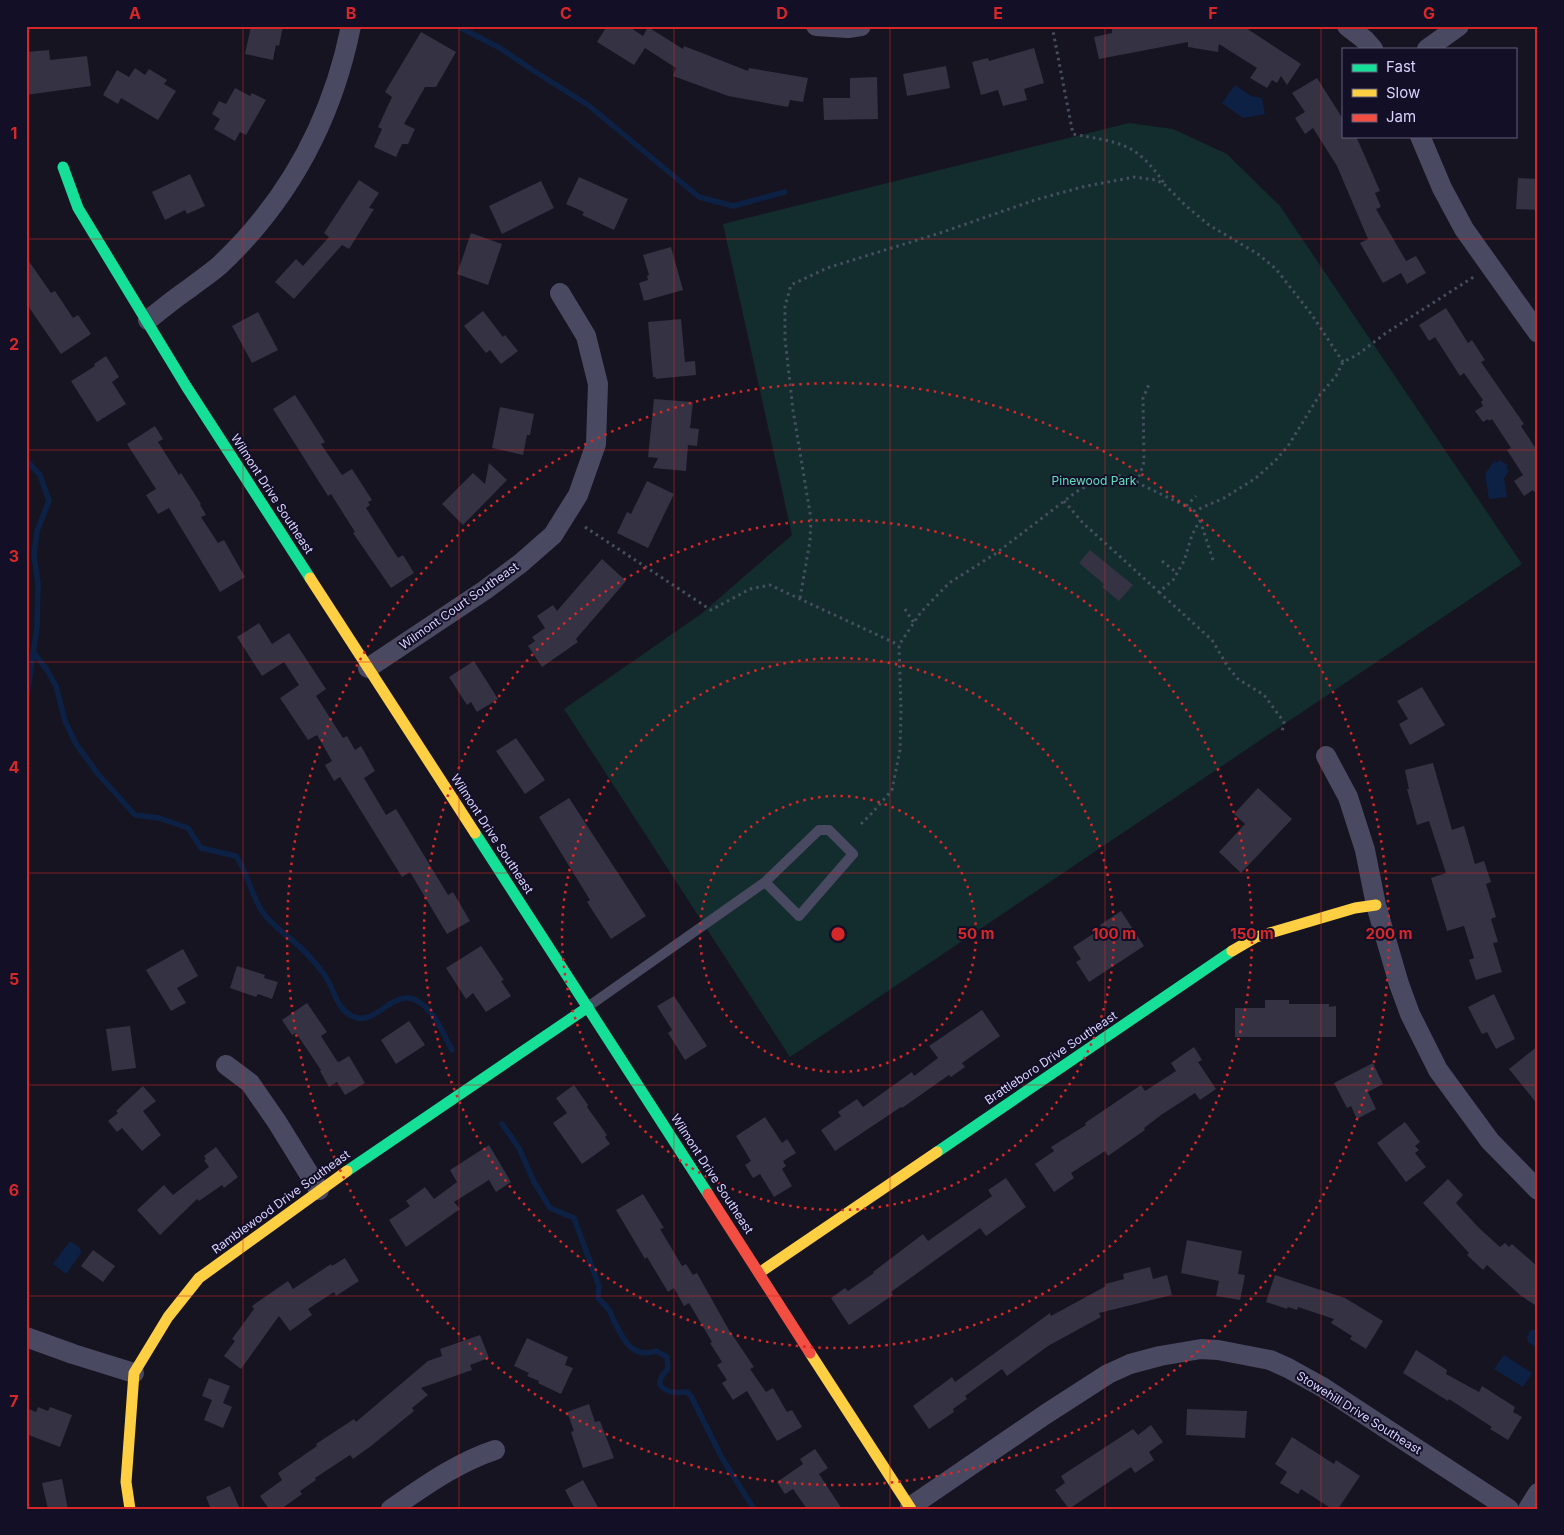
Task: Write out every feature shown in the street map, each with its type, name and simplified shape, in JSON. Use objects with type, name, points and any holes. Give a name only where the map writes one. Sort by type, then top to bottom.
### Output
[{"type":"street","points":[[148,320],[219,266],[259,225],[290,182],[323,121],[346,52],[351,26]]},
{"type":"street","points":[[816,26],[842,28],[861,26]]},
{"type":"street","points":[[1347,26],[1372,48]]},
{"type":"street","points":[[1428,48],[1459,26]]},
{"type":"street","points":[[1421,138],[1442,188],[1464,229],[1538,334]]},
{"type":"street","name":"Wilmont Drive Southeast","points":[[64,167],[78,208],[131,297],[148,320],[186,386],[911,1508]]},
{"type":"street","name":"Wilmont Court Southeast","points":[[368,668],[481,594],[521,564],[553,535],[578,495],[596,444],[598,384],[586,336],[560,293]]},
{"type":"street","points":[[1326,756],[1348,797],[1365,850],[1376,904],[1410,1014],[1436,1065],[1456,1096],[1490,1141],[1538,1190]]},
{"type":"street","name":"Brattleboro Drive Southeast","points":[[759,1273],[1234,950],[1256,937],[1355,908],[1376,904]]},
{"type":"street","name":"Ramblewood Drive Southeast","points":[[130,1509],[126,1482],[134,1373],[168,1317],[199,1278],[319,1190],[588,1007]]},
{"type":"street","points":[[226,1065],[250,1083],[277,1122],[319,1190]]},
{"type":"street","points":[[26,1337],[134,1373]]},
{"type":"street","name":"Stowehill Drive Southeast","points":[[911,1508],[1046,1414],[1103,1377],[1124,1367],[1160,1356],[1201,1349],[1218,1350],[1270,1360],[1288,1368],[1324,1388],[1509,1509]]},
{"type":"street","points":[[391,1509],[436,1478],[468,1460],[495,1450]]},
{"type":"street","points":[[1528,1509],[1538,1493]]},
{"type":"lane","points":[[588,1007],[765,882],[819,830],[829,830],[853,854],[798,916],[765,882]]},
{"type":"path","points":[[1052,26],[1073,134],[1104,139],[1128,147],[1146,161],[1156,171],[1164,184],[1209,225],[1258,254],[1276,269],[1312,316],[1343,362]]},
{"type":"path","points":[[800,598],[810,541],[811,520],[793,410],[785,339],[785,306],[791,284],[827,268],[1035,200],[1082,187],[1134,177],[1156,180],[1164,184]]},
{"type":"path","points":[[1194,511],[1224,498],[1256,478],[1275,461],[1288,446],[1319,396],[1336,376],[1343,362],[1357,355],[1386,333],[1491,267]]},
{"type":"path","points":[[1138,484],[1144,462],[1143,398],[1150,382]]},
{"type":"path","points":[[861,824],[892,790],[900,750],[899,645],[922,612],[949,583],[994,554],[1093,481],[1105,476],[1116,475],[1194,511],[1200,520],[1213,560]]},
{"type":"path","points":[[1186,506],[1196,496]]},
{"type":"path","points":[[1064,501],[1083,523],[1212,640],[1228,667],[1238,678],[1264,695],[1284,722],[1282,732]]},
{"type":"path","points":[[1159,592],[1173,580],[1184,561],[1192,535],[1200,520]]},
{"type":"path","points":[[584,527],[711,610],[750,589],[770,584],[899,645]]},
{"type":"path","points":[[1162,561],[1177,573]]},
{"type":"path","points":[[905,609],[914,623]]},
{"type":"green space","name":"Pinewood Park","points":[[1129,123],[1173,129],[1227,154],[1280,206],[1522,564],[790,1057],[564,709],[701,614],[792,535],[723,224]]},
{"type":"water","points":[[1235,85],[1251,96],[1262,98],[1265,114],[1243,118],[1222,103]]},
{"type":"water","points":[[1499,460],[1508,465],[1506,468],[1509,471],[1504,478],[1507,497],[1489,499],[1485,474],[1494,461],[1497,463]]},
{"type":"water","points":[[70,1241],[80,1248],[81,1253],[66,1274],[53,1264]]},
{"type":"water","points":[[1531,1330],[1538,1330],[1538,1349],[1528,1342],[1527,1336]]},
{"type":"water","points":[[1504,1355],[1532,1373],[1523,1387],[1494,1369]]},
{"type":"building","points":[[251,26],[283,26],[279,46],[276,45],[273,60],[245,54]]},
{"type":"building","points":[[607,26],[628,26],[643,36],[648,27],[683,49],[684,46],[748,71],[749,68],[808,78],[803,102],[790,100],[788,107],[728,96],[673,76],[676,68],[645,48],[634,65],[597,42]]},
{"type":"building","points":[[1112,26],[1243,26],[1301,64],[1287,85],[1281,76],[1277,83],[1272,80],[1267,88],[1250,78],[1257,68],[1219,44],[1218,52],[1188,47],[1188,42],[1099,59],[1094,37],[1112,33]]},
{"type":"building","points":[[421,32],[456,52],[436,87],[425,87],[404,124],[415,129],[408,144],[402,144],[396,157],[374,147],[382,129],[378,127],[392,97],[385,92]]},
{"type":"building","points":[[1034,48],[1044,83],[1024,89],[1027,100],[1003,106],[998,90],[981,95],[972,62],[988,58],[989,61]]},
{"type":"building","points":[[49,50],[50,60],[87,56],[91,86],[26,95],[26,52]]},
{"type":"building","points":[[946,66],[950,88],[907,96],[903,74]]},
{"type":"building","points":[[135,68],[145,75],[149,69],[167,80],[164,84],[176,91],[158,120],[121,98],[118,104],[103,95],[117,70],[129,77]]},
{"type":"building","points":[[877,77],[878,119],[824,120],[823,98],[850,98],[850,78]]},
{"type":"building","points":[[1317,78],[1342,117],[1342,138],[1357,138],[1380,191],[1375,193],[1381,207],[1376,209],[1406,261],[1416,256],[1426,273],[1407,284],[1401,273],[1383,283],[1360,243],[1368,239],[1337,166],[1313,128],[1305,134],[1295,118],[1305,112],[1292,93]]},
{"type":"building","points":[[235,88],[250,96],[252,93],[266,100],[246,135],[240,132],[235,141],[214,129],[220,119],[212,114],[219,101],[226,104]]},
{"type":"building","points":[[190,174],[205,206],[187,214],[185,210],[165,220],[152,192]]},
{"type":"building","points":[[579,177],[628,199],[614,230],[582,215],[584,212],[566,204]]},
{"type":"building","points":[[1518,178],[1538,179],[1538,210],[1516,209]]},
{"type":"building","points":[[359,180],[379,193],[369,208],[374,209],[349,249],[342,245],[294,299],[275,282],[296,259],[303,266],[329,237],[324,233]]},
{"type":"building","points":[[541,181],[554,208],[502,234],[489,206]]},
{"type":"building","points":[[471,233],[502,244],[488,285],[457,274]]},
{"type":"building","points":[[671,247],[683,290],[644,301],[639,283],[648,280],[647,276],[649,275],[643,255]]},
{"type":"building","points":[[26,257],[51,293],[55,291],[73,318],[78,315],[91,334],[61,354],[26,303]]},
{"type":"building","points":[[1446,308],[1468,343],[1472,340],[1485,360],[1481,362],[1524,424],[1521,426],[1538,452],[1538,497],[1533,490],[1524,496],[1514,481],[1523,475],[1507,450],[1511,448],[1492,419],[1483,422],[1475,411],[1483,406],[1481,402],[1483,400],[1464,373],[1460,376],[1435,337],[1429,341],[1419,325]]},
{"type":"building","points":[[483,311],[503,337],[505,335],[518,351],[501,364],[490,350],[486,353],[464,326]]},
{"type":"building","points":[[258,312],[278,350],[252,363],[232,326]]},
{"type":"building","points":[[681,319],[685,362],[695,361],[696,375],[655,379],[656,377],[653,377],[648,322]]},
{"type":"building","points":[[106,356],[119,377],[112,382],[126,404],[97,422],[71,381],[95,366],[94,364]]},
{"type":"building","points":[[295,395],[325,442],[321,444],[342,475],[352,469],[372,500],[368,502],[370,505],[366,508],[398,558],[403,555],[414,573],[391,588],[353,533],[355,532],[331,494],[328,496],[273,409]]},
{"type":"building","points":[[654,399],[693,402],[690,428],[699,429],[697,446],[688,445],[686,471],[653,468],[658,458],[648,457]]},
{"type":"building","points":[[500,407],[534,414],[530,435],[527,435],[523,455],[492,448]]},
{"type":"building","points":[[155,426],[163,439],[158,442],[179,475],[181,473],[201,504],[206,515],[201,517],[218,543],[224,540],[245,577],[220,592],[169,508],[158,514],[146,495],[156,489],[127,444]]},
{"type":"building","points":[[489,463],[507,480],[463,525],[442,504],[473,473],[485,484]]},
{"type":"building","points":[[647,481],[674,494],[648,548],[617,533],[627,512],[631,514]]},
{"type":"building","points":[[1090,550],[1133,585],[1119,601],[1102,587],[1104,584],[1079,563]]},
{"type":"building","points":[[602,559],[626,581],[576,639],[578,642],[542,667],[528,646],[535,641],[532,637],[545,628],[537,616],[553,605],[557,611]]},
{"type":"building","points":[[259,623],[272,644],[289,633],[326,689],[316,696],[343,738],[347,736],[355,750],[361,746],[375,771],[364,778],[386,815],[396,809],[448,895],[453,892],[470,921],[447,934],[410,872],[402,877],[340,777],[334,781],[325,765],[332,761],[317,735],[308,740],[280,698],[299,685],[284,662],[262,676],[237,637]]},
{"type":"building","points":[[474,661],[498,699],[477,712],[471,702],[467,705],[449,677]]},
{"type":"building","points":[[1422,687],[1445,725],[1410,745],[1399,724],[1408,719],[1397,701]]},
{"type":"building","points":[[516,738],[545,780],[525,794],[496,751]]},
{"type":"building","points":[[1433,763],[1452,830],[1464,826],[1475,864],[1484,861],[1491,882],[1486,884],[1496,917],[1491,919],[1498,942],[1493,943],[1502,972],[1476,980],[1469,960],[1474,958],[1464,926],[1447,931],[1431,878],[1446,873],[1429,821],[1417,825],[1407,789],[1409,789],[1405,770]]},
{"type":"building","points":[[1258,788],[1292,819],[1241,873],[1219,852],[1245,824],[1234,814]]},
{"type":"building","points":[[569,798],[646,916],[611,939],[587,902],[590,900],[539,817]]},
{"type":"building","points":[[1121,911],[1144,946],[1089,982],[1076,962],[1081,959],[1073,947],[1102,928],[1100,925]]},
{"type":"building","points":[[481,946],[504,980],[501,981],[511,996],[486,1012],[473,993],[466,999],[446,968]]},
{"type":"building","points":[[183,949],[198,976],[177,988],[186,1003],[171,1011],[146,970]]},
{"type":"building","points":[[237,966],[265,975],[264,978],[278,982],[272,999],[258,994],[256,997],[230,988]]},
{"type":"building","points":[[1494,994],[1515,1039],[1496,1049],[1487,1032],[1482,1034],[1468,1007]]},
{"type":"building","points":[[674,996],[707,1046],[685,1060],[668,1033],[672,1030],[657,1006]]},
{"type":"building","points":[[1265,1000],[1289,1000],[1289,1004],[1329,1004],[1329,1007],[1336,1006],[1336,1037],[1235,1037],[1235,1008],[1265,1008]]},
{"type":"building","points":[[307,1003],[327,1032],[321,1036],[337,1061],[339,1062],[349,1056],[365,1083],[345,1095],[337,1082],[329,1087],[321,1070],[296,1033],[292,1035],[282,1020]]},
{"type":"building","points":[[982,1010],[1000,1036],[962,1063],[965,1067],[951,1077],[949,1075],[835,1151],[821,1130],[841,1116],[838,1112],[857,1099],[863,1107],[912,1072],[914,1076],[938,1058],[929,1046]]},
{"type":"building","points":[[409,1021],[425,1045],[396,1064],[381,1040]]},
{"type":"building","points":[[130,1026],[136,1068],[112,1071],[106,1029]]},
{"type":"building","points":[[1538,1046],[1538,1105],[1509,1069]]},
{"type":"building","points":[[1194,1047],[1202,1060],[1198,1062],[1216,1089],[1200,1100],[1195,1093],[1161,1115],[1144,1128],[1145,1130],[1108,1156],[1105,1151],[1071,1173],[1074,1178],[1054,1192],[1035,1164],[1054,1151],[1051,1147],[1086,1125],[1085,1123],[1141,1085],[1145,1091],[1176,1071],[1171,1063]]},
{"type":"building","points":[[1373,1063],[1383,1084],[1368,1092],[1376,1109],[1357,1119],[1351,1106],[1347,1108],[1334,1083]]},
{"type":"building","points":[[574,1085],[607,1135],[605,1137],[610,1144],[582,1164],[553,1123],[567,1113],[556,1098]]},
{"type":"building","points":[[143,1086],[156,1101],[143,1111],[161,1135],[142,1151],[122,1128],[117,1132],[108,1121]]},
{"type":"building","points":[[765,1117],[782,1143],[787,1139],[796,1153],[783,1161],[786,1166],[782,1169],[792,1186],[774,1197],[760,1174],[753,1178],[745,1165],[751,1161],[736,1136]]},
{"type":"building","points":[[1405,1122],[1420,1142],[1415,1146],[1419,1150],[1415,1153],[1426,1167],[1406,1182],[1377,1143]]},
{"type":"building","points":[[489,1145],[511,1182],[496,1192],[489,1180],[454,1202],[460,1209],[406,1247],[389,1220],[410,1206],[406,1201],[425,1187],[434,1199],[457,1182],[450,1170]]},
{"type":"building","points":[[216,1147],[238,1177],[224,1188],[222,1185],[199,1201],[197,1199],[160,1235],[137,1210],[164,1185],[173,1195],[209,1167],[204,1160],[206,1159],[204,1156]]},
{"type":"building","points":[[1006,1178],[1026,1207],[986,1236],[980,1228],[891,1292],[893,1295],[849,1325],[831,1298],[845,1288],[848,1291],[874,1273],[923,1234],[928,1241],[992,1196],[988,1190]]},
{"type":"building","points":[[1448,1179],[1463,1195],[1456,1203],[1479,1228],[1500,1247],[1505,1243],[1509,1247],[1512,1244],[1538,1267],[1538,1307],[1520,1295],[1487,1265],[1483,1270],[1467,1255],[1469,1253],[1423,1203]]},
{"type":"building","points":[[643,1194],[664,1228],[660,1229],[682,1266],[686,1264],[693,1275],[697,1273],[729,1330],[754,1367],[750,1369],[766,1392],[773,1388],[787,1412],[792,1410],[802,1427],[777,1441],[747,1391],[733,1400],[722,1383],[727,1380],[717,1365],[722,1362],[689,1303],[684,1306],[674,1288],[668,1292],[647,1257],[645,1259],[616,1210]]},
{"type":"building","points":[[1187,1240],[1242,1251],[1238,1274],[1245,1275],[1240,1300],[1216,1296],[1219,1281],[1181,1273]]},
{"type":"building","points":[[93,1250],[115,1266],[103,1282],[81,1266]]},
{"type":"building","points":[[345,1258],[359,1281],[336,1296],[334,1292],[308,1309],[312,1315],[290,1331],[279,1316],[241,1369],[224,1356],[235,1341],[232,1339],[254,1309],[252,1306],[288,1281],[293,1289],[331,1264],[332,1266]]},
{"type":"building","points":[[1150,1267],[1153,1279],[1167,1275],[1172,1295],[1099,1313],[1101,1317],[1048,1346],[1007,1376],[1002,1369],[965,1396],[967,1399],[953,1409],[954,1412],[929,1429],[913,1406],[952,1377],[955,1382],[1050,1313],[1051,1316],[1106,1286],[1105,1284],[1124,1279],[1123,1274]]},
{"type":"building","points":[[1275,1275],[1345,1298],[1383,1321],[1366,1349],[1350,1339],[1352,1336],[1331,1323],[1334,1319],[1298,1307],[1297,1310],[1288,1307],[1287,1309],[1266,1302]]},
{"type":"building","points":[[480,1335],[489,1358],[470,1365],[472,1370],[421,1388],[428,1395],[412,1408],[414,1411],[371,1446],[353,1459],[350,1455],[315,1478],[316,1480],[300,1491],[302,1494],[281,1509],[269,1509],[260,1496],[282,1480],[278,1473],[317,1446],[316,1444],[354,1419],[356,1422],[428,1361],[442,1356],[440,1349]]},
{"type":"building","points":[[527,1338],[568,1357],[565,1365],[573,1368],[561,1394],[538,1383],[539,1381],[527,1376],[529,1373],[514,1366]]},
{"type":"building","points":[[1416,1350],[1447,1370],[1446,1374],[1479,1392],[1482,1386],[1515,1407],[1513,1412],[1522,1417],[1508,1440],[1490,1429],[1492,1427],[1449,1399],[1448,1401],[1403,1373]]},
{"type":"building","points":[[209,1378],[230,1386],[223,1403],[232,1407],[223,1428],[204,1420],[212,1400],[202,1396]]},
{"type":"building","points":[[589,1404],[595,1422],[600,1421],[614,1458],[583,1468],[571,1432],[574,1431],[567,1412]]},
{"type":"building","points":[[38,1407],[48,1411],[50,1407],[72,1415],[60,1447],[26,1434],[26,1408],[36,1412]]},
{"type":"building","points":[[1187,1409],[1247,1411],[1245,1438],[1186,1435]]},
{"type":"building","points":[[1151,1425],[1163,1442],[1149,1452],[1154,1460],[1135,1473],[1131,1467],[1069,1509],[1055,1490],[1065,1483],[1061,1476],[1133,1429],[1138,1435]]},
{"type":"building","points":[[1292,1437],[1334,1464],[1336,1460],[1360,1476],[1338,1509],[1332,1509],[1301,1489],[1298,1494],[1280,1483],[1287,1472],[1275,1464]]},
{"type":"building","points":[[815,1449],[828,1468],[819,1474],[842,1509],[807,1509],[793,1489],[785,1494],[777,1482],[803,1464],[800,1459]]},
{"type":"building","points":[[62,1479],[68,1509],[48,1509],[42,1483]]},
{"type":"building","points":[[583,1480],[599,1509],[575,1509],[565,1490]]},
{"type":"building","points":[[230,1486],[240,1509],[211,1509],[206,1497]]},
{"type":"waterway","points":[[457,26],[500,48],[588,105],[699,197],[733,206],[785,192]]},
{"type":"waterway","points":[[26,460],[40,475],[49,501],[37,531],[34,555],[38,584],[37,627],[26,702]]},
{"type":"waterway","points":[[34,653],[56,686],[65,721],[76,744],[98,774],[135,815],[159,818],[188,828],[201,848],[236,856],[262,911],[272,923],[300,947],[316,964],[327,978],[338,1002],[346,1012],[352,1016],[362,1018],[372,1016],[400,999],[410,998],[422,1004],[434,1017],[452,1050]]},
{"type":"waterway","points":[[502,1124],[519,1148],[534,1182],[550,1208],[574,1218],[599,1286],[598,1298],[609,1310],[626,1342],[638,1352],[656,1351],[667,1357],[668,1369],[662,1376],[660,1385],[668,1391],[687,1392],[691,1396],[722,1458],[754,1509]]},
{"type":"traffic: fast","points":[[63,167],[78,208],[186,386],[310,578]]},
{"type":"traffic: fast","points":[[475,833],[708,1194]]},
{"type":"traffic: fast","points":[[937,1152],[1232,951]]},
{"type":"traffic: fast","points":[[347,1171],[588,1007]]},
{"type":"traffic: slow","points":[[310,578],[475,833]]},
{"type":"traffic: slow","points":[[1232,951],[1256,937],[1355,908],[1376,905]]},
{"type":"traffic: slow","points":[[759,1273],[937,1152]]},
{"type":"traffic: slow","points":[[130,1509],[126,1482],[134,1373],[168,1317],[199,1278],[347,1171]]},
{"type":"traffic: slow","points":[[810,1353],[911,1509]]},
{"type":"traffic: jam","points":[[708,1194],[810,1353]]}]
